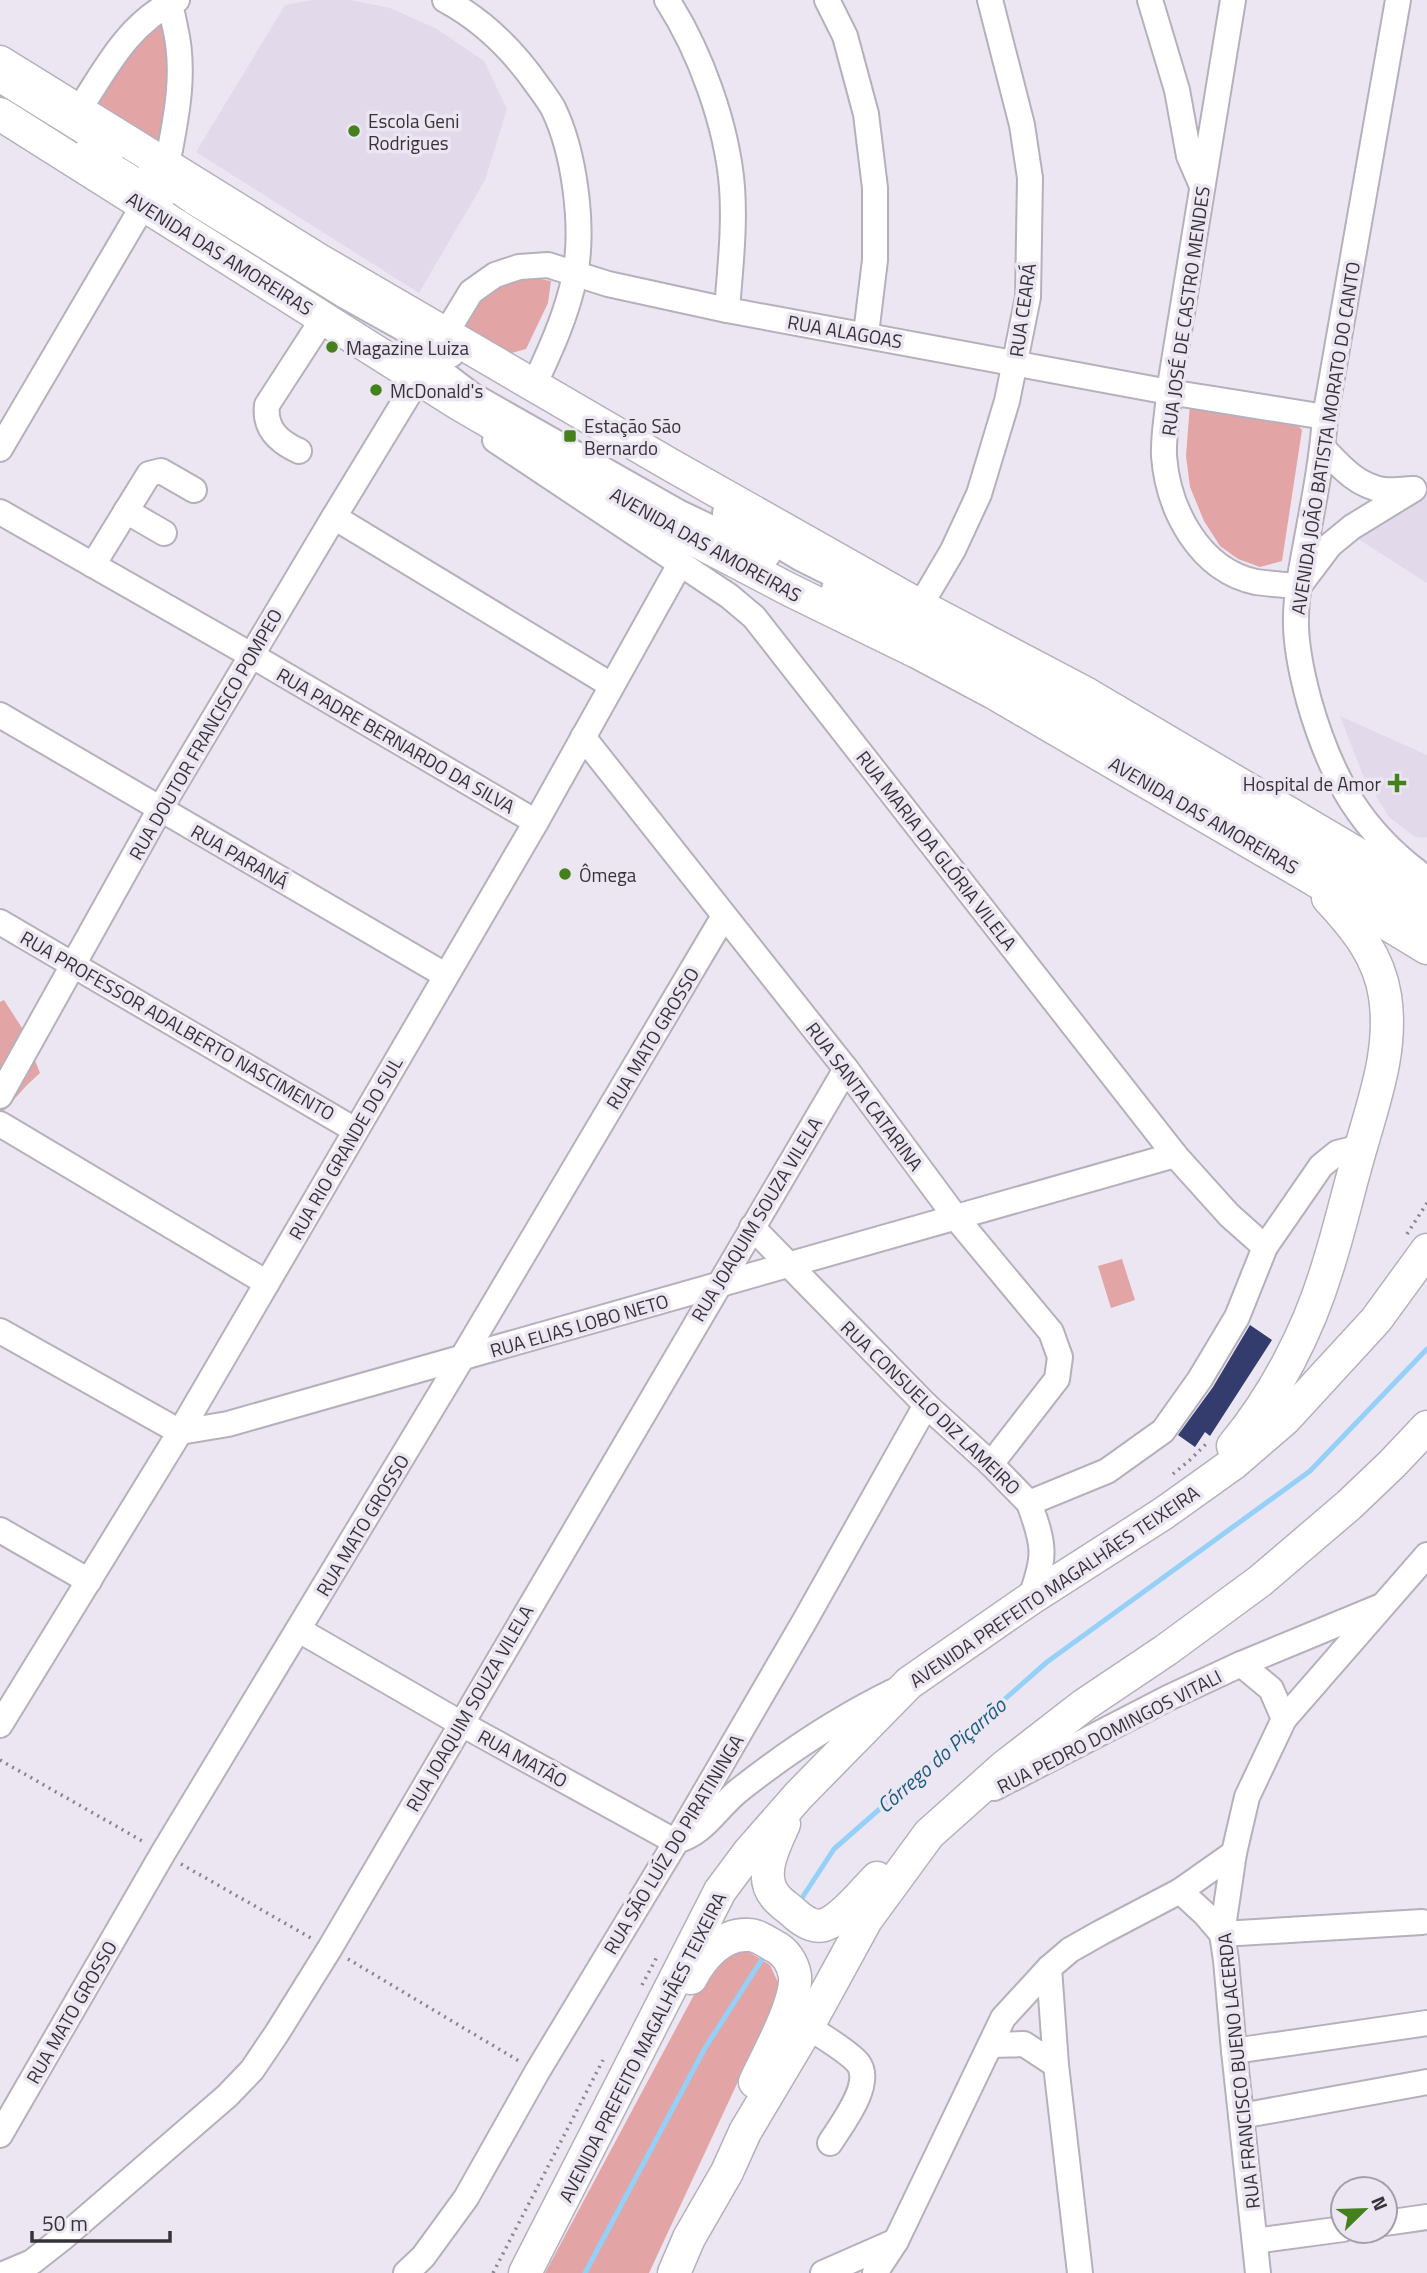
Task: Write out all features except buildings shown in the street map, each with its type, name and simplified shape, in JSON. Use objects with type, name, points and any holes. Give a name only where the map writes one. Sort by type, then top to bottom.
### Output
[{"type":"main road","name":"AVENIDA DAS AMOREIRAS","points":[[0,62],[79,110],[156,185],[324,317],[434,355],[534,385],[920,606],[1087,694],[1427,895]]},
{"type":"main road","name":"AVENIDA DAS AMOREIRAS","points":[[0,114],[319,260],[434,355],[460,404],[668,526],[994,693],[1427,948]]},
{"type":"main road","points":[[1186,1498],[1225,1456],[1264,1406],[1302,1334],[1327,1272],[1381,1082],[1387,1042],[1386,1008],[1382,979],[1376,961],[1353,926],[1308,876]]},
{"type":"main road","name":"AVENIDA PREFEITO MAGALHÃES TEIXEIRA","points":[[525,2273],[720,1891],[799,1795],[909,1683],[1030,1599],[1186,1498],[1234,1463],[1285,1419],[1376,1320],[1427,1250]]},
{"type":"main road","points":[[799,1795],[771,1852],[769,1878],[773,1895],[803,1922],[824,1925],[834,1920],[899,1853],[940,1823],[1004,1767],[1084,1705],[1166,1650],[1260,1581],[1349,1505],[1427,1427]]},
{"type":"main road","points":[[674,2273],[689,2238],[727,2172],[744,2132],[808,2026],[866,1920],[940,1823]]},
{"type":"main road","points":[[629,2068],[655,2038],[678,2004],[696,1969],[708,1953],[721,1943],[736,1936],[751,1935],[781,1950],[791,1962],[795,1976],[791,2002],[710,2175],[705,2211]]},
{"type":"street","points":[[667,0],[711,92],[725,143],[732,184],[733,223],[727,310]]},
{"type":"street","points":[[827,0],[845,36],[866,114],[876,188],[875,260],[866,334]]},
{"type":"street","name":"RUA CEARÁ","points":[[920,606],[953,550],[979,494],[995,447],[1028,298],[1030,178],[1022,125],[990,0]]},
{"type":"street","points":[[1150,0],[1177,90],[1189,156],[1202,186]]},
{"type":"street","name":"RUA JOSÉ DE CASTRO MENDES","points":[[1233,0],[1169,392],[1164,456],[1171,496],[1183,525],[1204,552],[1228,570],[1254,581],[1299,586]]},
{"type":"street","name":"AVENIDA JOÃO BATISTA MORATO DO CANTO","points":[[1398,0],[1325,417],[1323,448],[1299,586],[1296,619],[1306,687],[1326,755],[1343,789],[1374,832],[1402,862],[1427,879]]},
{"type":"street","points":[[0,450],[156,185],[177,115],[181,78],[172,1],[140,25],[120,45],[79,110]]},
{"type":"street","points":[[450,1],[484,24],[524,66],[553,109],[572,173],[579,228],[575,273],[555,340],[534,385]]},
{"type":"street","points":[[0,80],[156,185]]},
{"type":"street","points":[[0,96],[33,119],[156,185]]},
{"type":"street","name":"RUA ALAGOAS","points":[[434,355],[471,292],[495,275],[519,267],[548,265],[608,284],[727,310],[1169,392],[1325,417]]},
{"type":"street","points":[[299,451],[285,445],[272,433],[266,416],[267,405],[324,317]]},
{"type":"street","points":[[434,355],[501,380],[800,558],[953,637],[1427,918]]},
{"type":"street","points":[[434,355],[472,394],[520,422],[678,512],[921,632],[1194,789],[1427,929]]},
{"type":"street","name":"RUA DOUTOR FRANCISCO POMPEO","points":[[0,1096],[160,809],[434,355]]},
{"type":"street","name":"RUA MARIA DA GLÓRIA VILELA","points":[[460,404],[468,420],[498,442],[729,596],[754,617],[1175,1155]]},
{"type":"street","points":[[1323,448],[1351,477],[1363,483],[1383,490],[1421,487]]},
{"type":"street","points":[[93,565],[149,474],[161,471],[194,490]]},
{"type":"street","points":[[1299,586],[1330,545],[1352,527],[1421,487]]},
{"type":"street","points":[[126,511],[164,533]]},
{"type":"street","name":"RUA PADRE BERNARDO DA SILVA","points":[[0,512],[536,822]]},
{"type":"street","points":[[334,517],[611,685]]},
{"type":"street","name":"RUA RIO GRANDE DO SUL","points":[[0,1726],[180,1432],[536,822],[680,564]]},
{"type":"street","name":"RUA PARANÁ","points":[[0,715],[445,975]]},
{"type":"street","name":"RUA SANTA CATARINA","points":[[583,737],[846,1069],[957,1219],[1051,1332],[1060,1357],[1057,1379],[991,1464]]},
{"type":"street","name":"RUA MATO GROSSO","points":[[0,2135],[163,1853],[462,1358],[724,916]]},
{"type":"street","name":"RUA PROFESSOR ADALBERTO NASCIMENTO","points":[[0,922],[355,1129]]},
{"type":"street","name":"RUA JOAQUIM SOUZA VILELA","points":[[6,2273],[31,2268],[227,2096],[252,2070],[330,1948],[846,1069]]},
{"type":"street","points":[[0,1124],[267,1283]]},
{"type":"street","name":"RUA CONSUELO DIZ LAMEIRO","points":[[752,1227],[926,1405],[1029,1503],[1107,1471],[1163,1431],[1200,1379],[1237,1317],[1265,1247],[1321,1166],[1337,1153],[1361,1147]]},
{"type":"street","points":[[1175,1155],[1228,1215],[1265,1247]]},
{"type":"street","name":"RUA ELIAS LOBO NETO","points":[[180,1432],[228,1424],[1175,1155]]},
{"type":"street","points":[[0,1331],[180,1432]]},
{"type":"street","name":"RUA SÃO LUÍZ DO PIRATININGA","points":[[406,2273],[423,2257],[466,2198],[537,2072],[676,1842],[804,1622],[926,1405]]},
{"type":"street","points":[[1029,1503],[1039,1530],[1042,1549],[1041,1569],[1030,1599]]},
{"type":"street","points":[[0,1530],[89,1581]]},
{"type":"street","name":"RUA FRANCISCO BUENO LACERDA","points":[[1258,2273],[1222,1934],[1234,1853],[1247,1797],[1284,1719],[1427,1555]]},
{"type":"street","points":[[1241,1664],[1386,1604]]},
{"type":"street","name":"RUA MATÃO","points":[[299,1630],[460,1723],[676,1842]]},
{"type":"street","name":"RUA PEDRO DOMINGOS VITALI","points":[[940,1823],[1047,1759],[1241,1664],[1271,1689],[1284,1719]]},
{"type":"street","points":[[676,1842],[688,1838],[704,1826],[736,1793],[793,1750],[843,1718],[909,1683]]},
{"type":"street","points":[[875,2273],[896,2241],[1003,2018],[1049,1968],[1070,1951],[1180,1891],[1234,1853]]},
{"type":"street","points":[[1180,1891],[1222,1934],[1422,1922]]},
{"type":"street","points":[[1049,1968],[1056,2065],[1078,2270]]},
{"type":"street","points":[[1234,2051],[1427,2023]]},
{"type":"street","points":[[808,2026],[856,2062],[863,2077],[861,2092],[830,2143]]},
{"type":"street","points":[[991,2045],[1024,2043],[1056,2065]]},
{"type":"street","points":[[1241,2116],[1427,2082]]},
{"type":"street","points":[[1399,2221],[1427,2217]]},
{"type":"street","points":[[1255,2241],[1329,2231]]},
{"type":"street","points":[[823,2273],[896,2241]]},
{"type":"path","points":[[0,1760],[330,1948],[537,2072]]},
{"type":"shaded area","name":"Escola Geni Rodrigues","points":[[313,0],[350,0],[390,8],[437,29],[484,61],[507,109],[485,180],[419,293],[196,152],[285,5]]},
{"type":"shaded area","points":[[165,18],[168,44],[168,115],[157,144],[91,105],[125,48]]},
{"type":"shaded area","points":[[523,276],[551,281],[548,303],[526,349],[508,354],[462,327],[478,295]]},
{"type":"shaded area","points":[[1190,404],[1290,418],[1302,430],[1282,561],[1260,567],[1238,559],[1220,546],[1204,521],[1190,487],[1186,456]]},
{"type":"shaded area","points":[[1427,497],[1427,583],[1352,535],[1410,502]]},
{"type":"shaded area","name":"Hospital de Amor","points":[[1340,716],[1427,755],[1425,838],[1415,837],[1389,817],[1362,773]]},
{"type":"shaded area","points":[[4,1000],[22,1028],[40,1073],[0,1115],[0,1002]]},
{"type":"shaded area","points":[[1122,1259],[1135,1300],[1111,1308],[1098,1266]]},
{"type":"shaded area","points":[[744,1949],[770,1965],[781,1989],[649,2273],[545,2273],[710,1965]]},
{"type":"waterway","name":"Córrego do Piçarrão","points":[[798,1904],[834,1849],[1047,1662],[1310,1471],[1427,1349]]},
{"type":"waterway","name":"Córrego do Piçarrão","points":[[585,2273],[705,2048],[766,1953]]},
{"type":"place","name":"Escola Geni Rodrigues","points":[[354,131]]},
{"type":"place","name":"Magazine Luiza","points":[[332,347]]},
{"type":"place","name":"McDonald's","points":[[376,390]]},
{"type":"place","name":"Estação São Bernardo","points":[[570,436]]},
{"type":"place","name":"Hospital de Amor","points":[[1397,783]]},
{"type":"place","name":"Ômega","points":[[565,874]]}]
